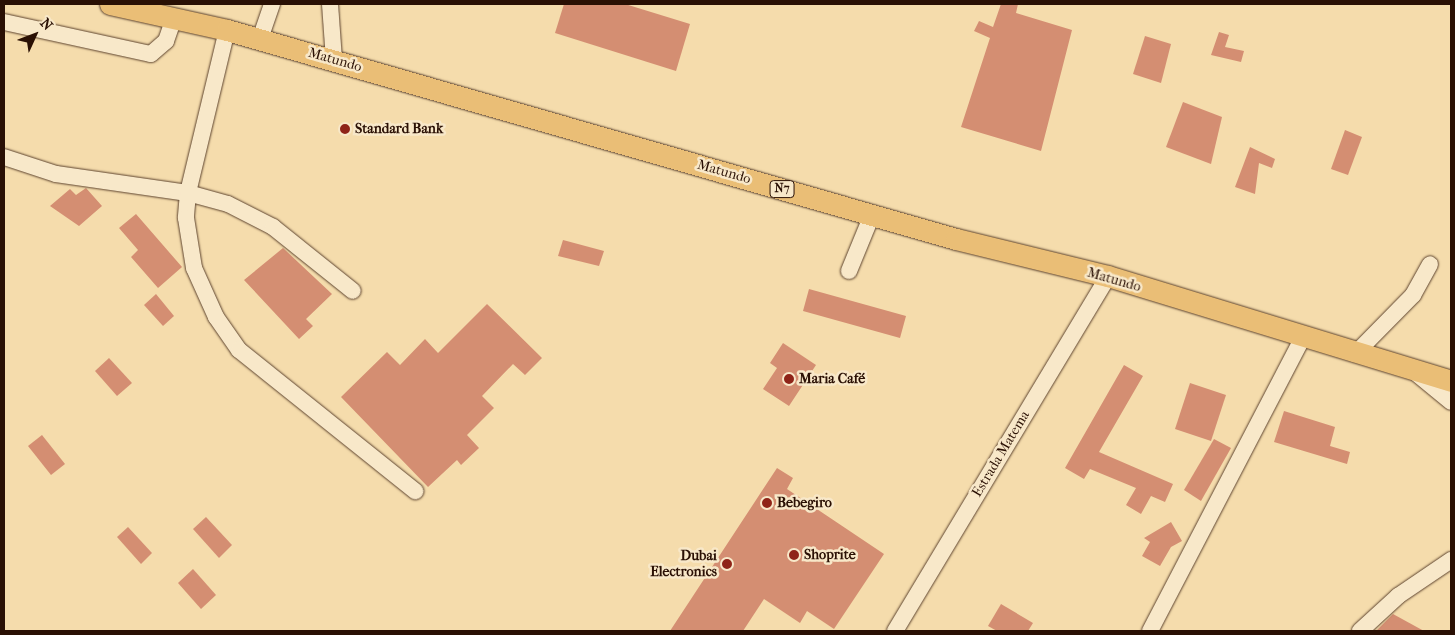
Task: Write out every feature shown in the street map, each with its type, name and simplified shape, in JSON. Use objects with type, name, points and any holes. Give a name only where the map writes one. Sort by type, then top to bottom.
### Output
[{"type":"main road","name":"Matundo","points":[[110,4],[228,30],[872,215],[1108,276],[1302,339],[1451,381]]},
{"type":"street","points":[[260,39],[272,4]]},
{"type":"street","points":[[330,4],[334,60]]},
{"type":"street","points":[[4,22],[151,54],[166,41],[174,18]]},
{"type":"street","points":[[228,30],[188,193],[194,268],[226,335],[239,350],[415,491]]},
{"type":"street","points":[[4,158],[64,176],[188,193],[228,204],[273,227],[352,291]]},
{"type":"street","points":[[849,271],[872,215]]},
{"type":"street","points":[[1355,354],[1413,295],[1430,264]]},
{"type":"street","name":"Estrada Matema","points":[[895,631],[1108,276]]},
{"type":"street","points":[[1150,631],[1302,339]]},
{"type":"street","points":[[1412,370],[1451,402]]},
{"type":"street","points":[[1360,631],[1398,596],[1451,560]]},
{"type":"building","points":[[564,4],[625,4],[690,24],[676,71],[555,33]]},
{"type":"building","points":[[1001,4],[1018,4],[1016,13],[1072,30],[1041,151],[961,127],[990,38],[974,31],[979,21],[993,27]]},
{"type":"building","points":[[1219,32],[1229,35],[1225,47],[1244,51],[1241,62],[1211,55]]},
{"type":"building","points":[[1145,36],[1171,44],[1161,83],[1133,74]]},
{"type":"building","points":[[1183,102],[1222,117],[1211,164],[1166,147]]},
{"type":"building","points":[[1345,130],[1362,137],[1348,175],[1331,169]]},
{"type":"building","points":[[1250,147],[1275,159],[1272,168],[1259,163],[1255,194],[1235,187]]},
{"type":"building","points":[[86,188],[102,206],[79,226],[50,206],[70,189],[76,195]]},
{"type":"building","points":[[136,214],[182,267],[158,288],[131,257],[138,250],[119,228]]},
{"type":"building","points":[[563,240],[604,251],[599,266],[558,256]]},
{"type":"building","points":[[283,248],[332,294],[306,319],[313,326],[299,339],[244,280]]},
{"type":"building","points":[[809,289],[906,316],[900,338],[803,311]]},
{"type":"building","points":[[156,294],[174,316],[163,326],[144,305]]},
{"type":"building","points":[[487,304],[542,358],[525,375],[513,364],[482,396],[494,408],[467,435],[479,448],[461,465],[457,460],[428,487],[341,397],[387,352],[400,365],[425,339],[438,353]]},
{"type":"building","name":"Maria Café","points":[[783,343],[816,365],[789,406],[763,389],[777,368],[770,363]]},
{"type":"building","points":[[109,358],[132,383],[117,396],[95,371]]},
{"type":"building","points":[[1124,365],[1143,376],[1099,452],[1173,484],[1165,502],[1151,496],[1141,514],[1126,505],[1136,488],[1090,469],[1084,479],[1065,468]]},
{"type":"building","points":[[1190,383],[1226,395],[1211,441],[1175,429]]},
{"type":"building","points":[[1284,411],[1335,427],[1330,446],[1350,452],[1347,464],[1274,442]]},
{"type":"building","points":[[42,435],[65,464],[51,475],[28,446]]},
{"type":"building","points":[[1214,439],[1231,448],[1201,501],[1184,490]]},
{"type":"building","points":[[777,468],[793,478],[787,489],[884,554],[834,629],[807,611],[800,623],[764,599],[743,631],[670,631]]},
{"type":"building","points":[[206,517],[232,545],[219,558],[193,529]]},
{"type":"building","points":[[1171,522],[1182,541],[1171,547],[1160,566],[1142,556],[1150,542],[1144,538]]},
{"type":"building","points":[[128,527],[152,553],[141,564],[117,537]]},
{"type":"building","points":[[193,569],[216,595],[201,609],[178,583]]},
{"type":"building","points":[[1001,604],[1033,623],[1028,631],[997,631],[988,626]]},
{"type":"building","points":[[1393,614],[1424,631],[1376,631]]},
{"type":"place","name":"Standard Bank","points":[[345,129]]},
{"type":"place","name":"Maria Café","points":[[789,379]]},
{"type":"place","name":"Bebegiro","points":[[767,503]]},
{"type":"place","name":"Shoprite","points":[[794,555]]},
{"type":"place","name":"Dubai Electronics","points":[[727,564]]}]
